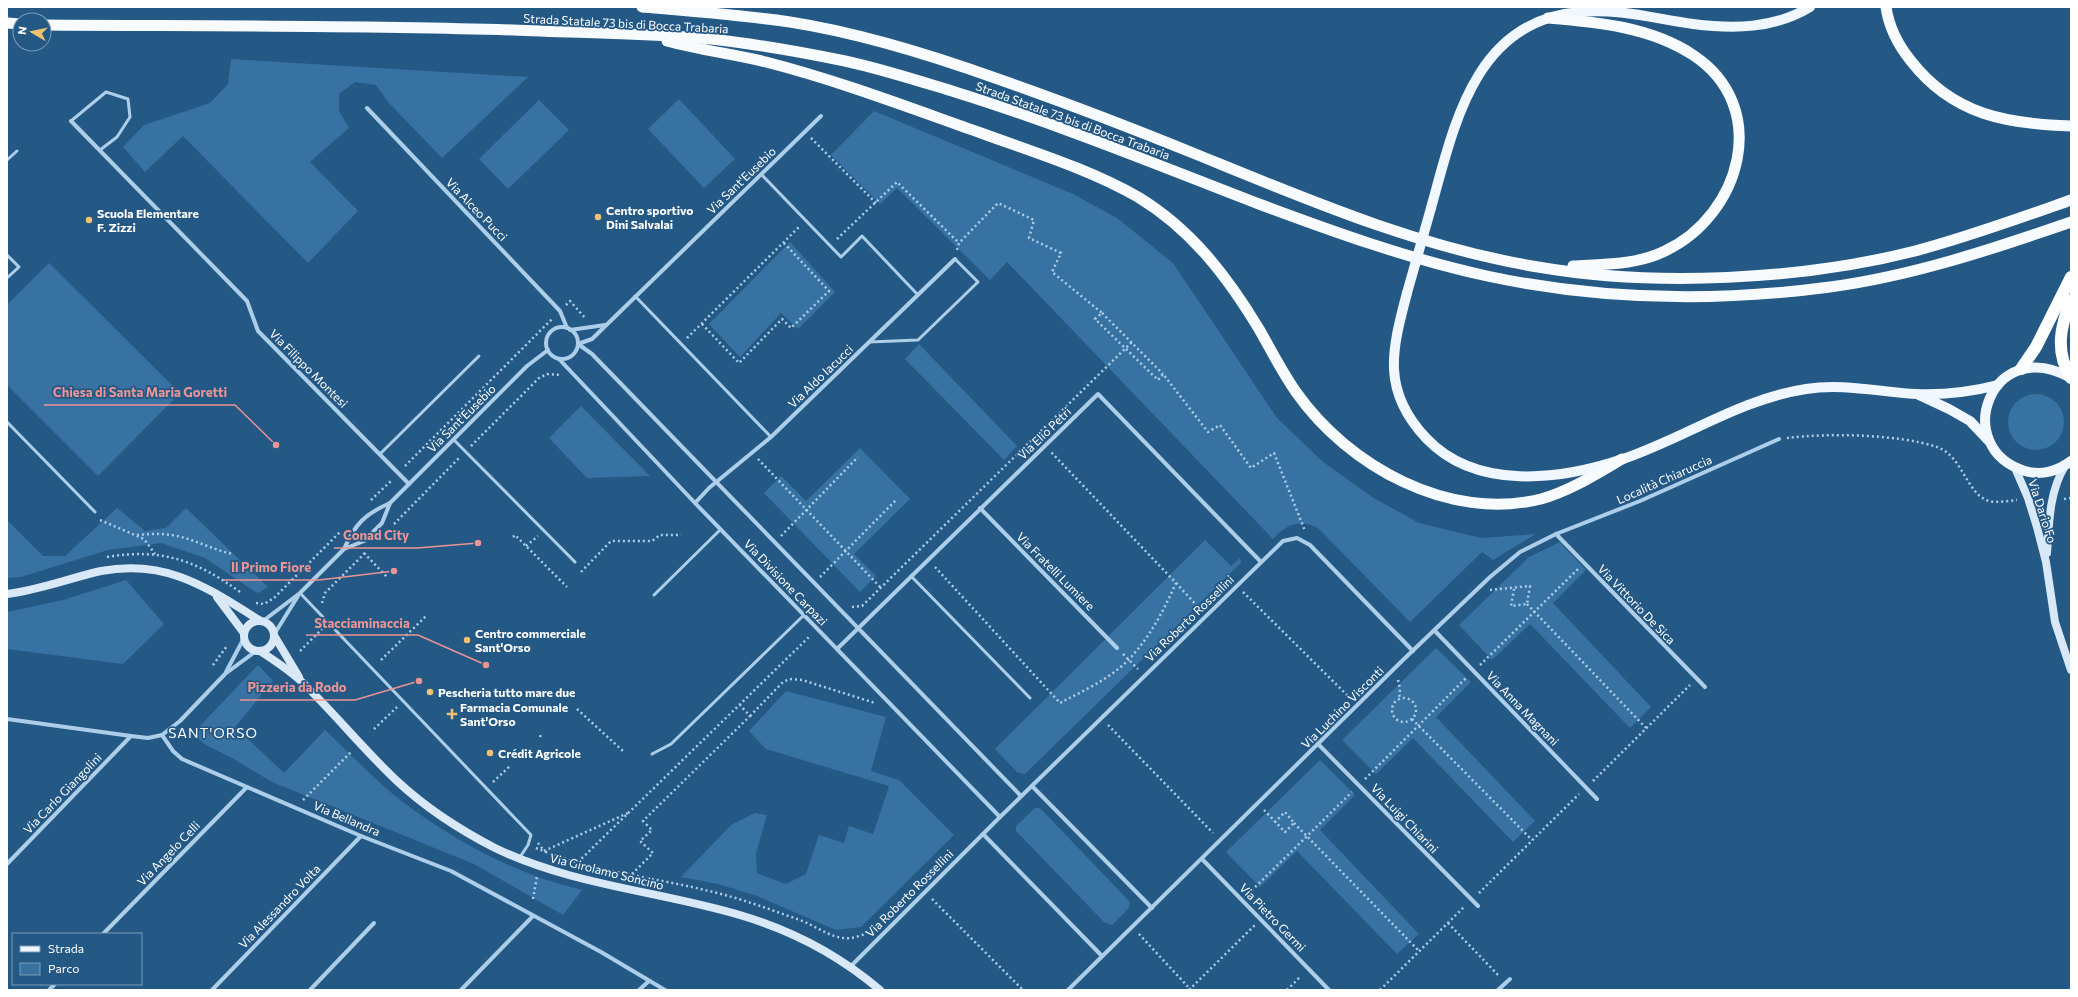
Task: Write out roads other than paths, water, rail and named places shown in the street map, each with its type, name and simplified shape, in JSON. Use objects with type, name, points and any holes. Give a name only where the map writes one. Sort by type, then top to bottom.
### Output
[{"type":"highway","name":"Strada Statale 73 bis di Bocca Trabaria","points":[[642,7],[788,22],[852,35],[912,51],[994,77],[1062,102],[1381,227],[1474,254],[1541,268],[1612,275],[1671,278],[1729,276],[1822,269],[1916,251],[1969,235],[2071,200]]},
{"type":"highway","points":[[1886,7],[1894,34],[1907,55],[1927,79],[1947,96],[1975,111],[1996,118],[2033,124],[2071,126]]},
{"type":"highway","points":[[1541,268],[1632,261],[1657,255],[1682,242],[1703,225],[1727,192],[1734,174],[1739,144],[1737,118],[1730,98],[1714,73],[1694,56],[1666,40],[1634,31],[1593,23],[1548,18]]},
{"type":"highway","name":"Strada Statale 73 bis di Bocca Trabaria","points":[[52,25],[421,27],[647,35],[737,43],[843,61],[900,75],[1044,121],[1262,205],[1374,245],[1465,271],[1547,286],[1607,293],[1684,297],[1733,296],[1831,287],[1895,275],[1951,260],[2071,222]]},
{"type":"highway","points":[[647,35],[690,48],[767,63],[860,90],[1053,160],[1107,182],[1136,196],[1174,222],[1210,257],[1245,307],[1295,391],[1322,422],[1366,461],[1413,486],[1460,500],[1494,503],[1522,502],[1557,494],[1622,459]]},
{"type":"highway","points":[[2021,369],[2036,347],[2071,277]]},
{"type":"highway","points":[[2071,300],[2062,323],[2060,345],[2064,365],[2071,378]]},
{"type":"main road","points":[[1810,7],[1765,24],[1733,27],[1701,25],[1604,11],[1580,12],[1548,18],[1525,29],[1504,46],[1483,69],[1471,86],[1454,129],[1407,293],[1394,346],[1395,380],[1399,394],[1410,417],[1425,437],[1440,450],[1471,468],[1517,477],[1549,475],[1622,459],[1755,402],[1807,388],[1846,387],[1915,394],[1961,392],[1998,385]]},
{"type":"main road","points":[[1990,443],[1986,428],[1986,413],[1990,398],[1998,385],[2009,375],[2021,369],[2038,367],[2050,368],[2071,378]]},
{"type":"main road","points":[[1915,394],[1949,409],[1970,421],[1990,443],[2000,458],[2015,468],[2031,473],[2049,472],[2068,464]]},
{"type":"main road","name":"Via Dario Fo","points":[[2046,562],[2053,493],[2057,480],[2068,464]]},
{"type":"main road","name":"Via Dario Fo","points":[[2015,468],[2028,498],[2046,562],[2054,617],[2071,670]]},
{"type":"main road","name":"Via Girolamo Soncino","points":[[7,594],[102,571],[128,568],[168,572],[190,580],[271,625],[275,635],[302,682]]},
{"type":"main road","name":"Via Girolamo Soncino","points":[[213,592],[244,636],[248,646],[258,651],[302,682],[390,774],[416,797],[461,829],[518,859],[565,875],[743,916],[798,938],[850,967],[880,990]]},
{"type":"main road","points":[[244,636],[248,626],[261,620]]},
{"type":"main road","points":[[258,651],[268,648],[275,635]]},
{"type":"street","name":"Via Alceo Pucci","points":[[367,108],[560,311],[568,329]]},
{"type":"street","name":"Via Sant'Eusebio","points":[[559,359],[569,358],[573,355],[578,344],[592,339],[605,324],[821,116]]},
{"type":"street","name":"Via Filippo Montesi","points":[[71,121],[247,301],[258,331],[409,484]]},
{"type":"street","name":"Via Aldo Iacucci","points":[[695,503],[771,437],[955,259]]},
{"type":"street","points":[[559,359],[550,354],[546,345],[549,335],[557,328],[568,329],[605,324]]},
{"type":"street","points":[[568,329],[576,335],[578,344]]},
{"type":"street","name":"Via Divisione Carpazi","points":[[578,344],[592,354],[1021,796]]},
{"type":"street","name":"Via Sant'Eusebio","points":[[261,620],[300,594],[344,549],[352,530],[371,512],[390,503],[527,366],[548,350]]},
{"type":"street","name":"Via Divisione Carpazi","points":[[559,359],[695,503],[1000,817]]},
{"type":"street","name":"Via Elio Petri","points":[[836,649],[1098,394],[1261,562]]},
{"type":"street","name":"Località Chiaruccia","points":[[1556,534],[1640,501],[1778,439]]},
{"type":"street","name":"Via Sant'Eusebio","points":[[344,549],[364,541],[382,523],[390,503]]},
{"type":"street","name":"Via Fratelli Lumiere","points":[[980,508],[1117,648]]},
{"type":"street","name":"Via Vittorio De Sica","points":[[1556,534],[1704,687]]},
{"type":"street","name":"Via Luchino Visconti","points":[[1068,990],[1475,591],[1520,552],[1556,534]]},
{"type":"street","name":"Via Roberto Rossellini","points":[[850,967],[1021,796],[1283,541],[1297,538],[1310,545],[1413,651]]},
{"type":"street","name":"Via Sant'Eusebio","points":[[275,635],[300,594]]},
{"type":"street","name":"Via Anna Magnani","points":[[1435,631],[1597,799]]},
{"type":"street","points":[[225,674],[244,636]]},
{"type":"street","points":[[7,719],[148,738],[162,735],[180,721],[225,674],[258,651]]},
{"type":"street","name":"Via Bellandra","points":[[162,735],[172,751],[182,758],[361,836],[450,871],[592,947],[665,990]]},
{"type":"street","name":"Via Carlo Giangolini","points":[[7,864],[131,736]]},
{"type":"street","name":"Via Luigi Chiarini","points":[[1318,744],[1478,906]]},
{"type":"street","points":[[1032,786],[1152,908]]},
{"type":"street","name":"Via Angelo Celli","points":[[104,933],[247,787]]},
{"type":"street","points":[[983,834],[1102,956]]},
{"type":"street","name":"Via Alessandro Volta","points":[[212,990],[361,836]]},
{"type":"street","name":"Via Pietro Germi","points":[[1202,859],[1329,990]]},
{"type":"street","points":[[461,990],[533,916]]},
{"type":"street","points":[[310,990],[374,923]]},
{"type":"street","points":[[1498,990],[1510,979]]},
{"type":"street","points":[[639,990],[649,980]]},
{"type":"lane","points":[[71,121],[106,92],[128,99],[130,117],[118,137],[100,150]]},
{"type":"lane","points":[[7,160],[17,151]]},
{"type":"lane","points":[[761,174],[841,256],[862,236],[918,295]]},
{"type":"lane","points":[[7,254],[19,267],[7,278]]},
{"type":"lane","points":[[869,342],[918,340],[978,282],[955,259]]},
{"type":"lane","points":[[635,296],[771,437]]},
{"type":"lane","points":[[380,454],[478,356]]},
{"type":"lane","points":[[7,422],[95,512]]},
{"type":"lane","points":[[454,440],[575,562]]},
{"type":"lane","points":[[654,595],[721,529]]},
{"type":"lane","points":[[911,576],[1030,698]]},
{"type":"lane","points":[[300,594],[531,835],[528,845],[518,859]]},
{"type":"lane","points":[[652,754],[671,744],[804,615]]},
{"type":"place","name":"Centro sportivo Dini Salvalai","points":[[598,217]]},
{"type":"place","name":"Scuola Elementare F. Zizzi","points":[[89,220]]},
{"type":"place","name":"Chiesa di Santa Maria Goretti","points":[[276,445]]},
{"type":"place","name":"Conad City","points":[[478,543]]},
{"type":"place","name":"Il Primo Fiore","points":[[394,571]]},
{"type":"place","name":"Centro commerciale Sant'Orso","points":[[467,640]]},
{"type":"place","name":"Stacciaminaccia","points":[[486,665]]},
{"type":"place","name":"Pizzeria da Rodo","points":[[419,681]]},
{"type":"place","name":"Pescheria tutto mare due","points":[[430,692]]},
{"type":"place","name":"Farmacia Comunale Sant'Orso","points":[[452,714]]},
{"type":"place","name":"Crédit Agricole","points":[[490,753]]},
{"type":"district","name":"SANT'ORSO","points":[[213,732]]}]
